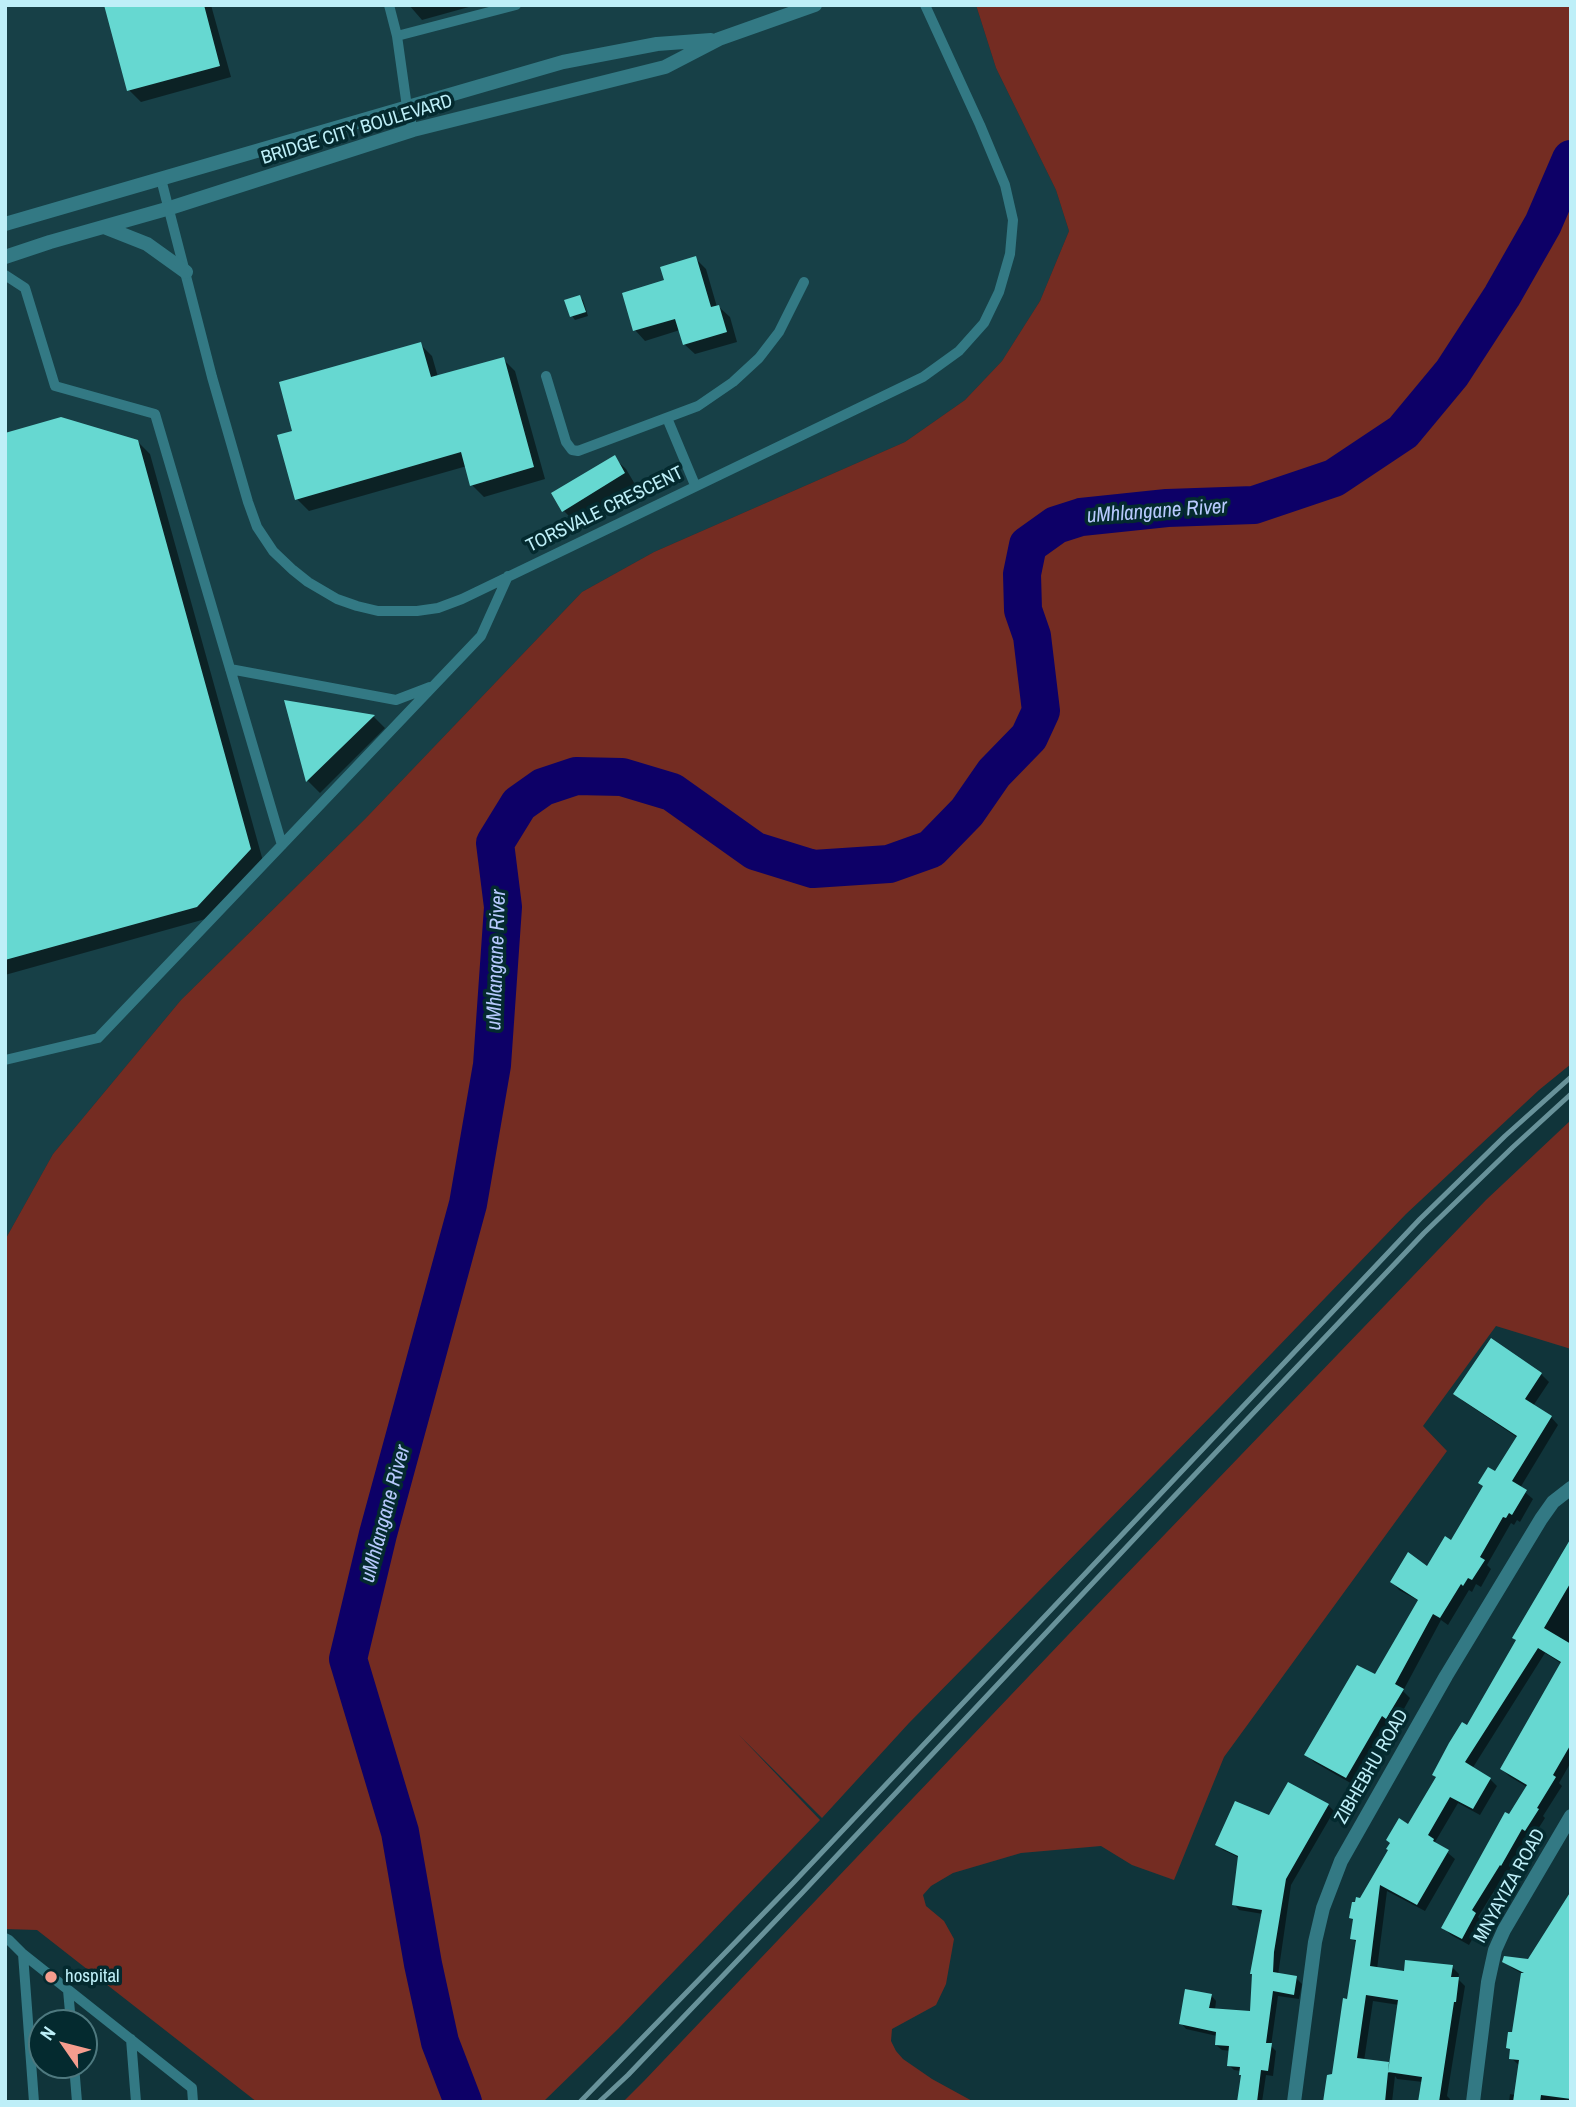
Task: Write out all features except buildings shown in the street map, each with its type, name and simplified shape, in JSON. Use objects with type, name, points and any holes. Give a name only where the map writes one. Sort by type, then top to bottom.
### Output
[{"type":"street","name":"BRIDGE CITY BOULEVARD","points":[[5,257],[413,131],[665,67],[719,39],[815,5]]},
{"type":"street","name":"BRIDGE CITY BOULEVARD","points":[[5,224],[563,62],[657,44],[719,39]]},
{"type":"street","points":[[657,44],[665,67]]},
{"type":"street","points":[[104,226],[147,244],[186,272]]},
{"type":"street","name":"ZIBHEBHU ROAD","points":[[1294,2102],[1315,1942],[1323,1908],[1341,1861],[1446,1676],[1541,1518],[1553,1502],[1571,1488]]},
{"type":"street","name":"MNYAYIZA ROAD","points":[[1473,2102],[1490,1965],[1495,1950],[1503,1930],[1571,1816]]},
{"type":"lane","points":[[389,5],[413,131]]},
{"type":"lane","points":[[397,36],[516,5]]},
{"type":"lane","name":"TORSVALE CRESCENT","points":[[161,178],[212,377],[247,502],[257,527],[281,560],[324,592],[377,611],[438,608],[462,599],[923,377],[959,351],[984,323],[999,292],[1010,254],[1013,220],[1005,185],[925,5]]},
{"type":"lane","points":[[5,275],[24,288],[55,386],[155,414],[282,845]]},
{"type":"lane","points":[[546,376],[566,442],[572,450],[578,451],[698,405],[733,382],[760,358],[779,332],[804,282]]},
{"type":"lane","points":[[667,418],[695,485]]},
{"type":"lane","points":[[5,1060],[97,1038],[481,636],[508,576]]},
{"type":"lane","points":[[230,669],[396,700],[433,686]]},
{"type":"lane","points":[[5,1938],[192,2088],[193,2102]]},
{"type":"lane","points":[[23,1954],[34,2102]]},
{"type":"lane","points":[[68,1990],[70,2009]]},
{"type":"lane","points":[[131,2039],[136,2102]]},
{"type":"lane","points":[[75,2079],[77,2102]]},
{"type":"shaded area","points":[[5,5],[976,5],[996,68],[1056,190],[1069,231],[1040,301],[1002,361],[965,400],[905,442],[654,552],[582,592],[365,819],[181,1000],[53,1154],[5,1240]]},
{"type":"shaded area","points":[[976,5],[1571,5],[1571,1064],[1539,1090],[1406,1214],[909,1723],[822,1818],[739,1735],[820,1820],[618,2029],[543,2102],[257,2102],[37,1930],[5,1929],[5,1240],[53,1154],[181,1000],[365,819],[582,592],[654,552],[905,442],[965,400],[1002,361],[1040,301],[1069,231],[1056,190],[996,68]]},
{"type":"shaded area","points":[[1571,1120],[1571,1349],[1496,1326],[1423,1426],[1447,1451],[1224,1757],[1174,1880],[1132,1865],[1101,1846],[1021,1853],[953,1873],[931,1886],[923,1895],[926,1906],[944,1921],[954,1939],[946,1984],[936,2005],[892,2029],[891,2041],[903,2059],[974,2102],[623,2102],[1486,1200]]},
{"type":"waterway","name":"uMhlangane River","points":[[463,2102],[440,2042],[423,1964],[400,1832],[348,1659],[378,1534],[468,1204],[492,1065],[503,907],[495,843],[519,804],[543,787],[576,776],[622,777],[672,792],[755,851],[813,869],[889,864],[931,849],[967,812],[994,773],[1029,737],[1041,711],[1032,636],[1023,610],[1022,574],[1028,545],[1056,525],[1081,517],[1167,508],[1254,505],[1334,478],[1403,432],[1452,373],[1502,296],[1543,224],[1571,159]]},
{"type":"railway","points":[[580,2102],[793,1883],[1420,1219],[1505,1136],[1571,1077]]},
{"type":"railway","points":[[599,2102],[801,1894],[1424,1233],[1571,1094]]},
{"type":"place","name":"hospital","points":[[51,1977]]}]
